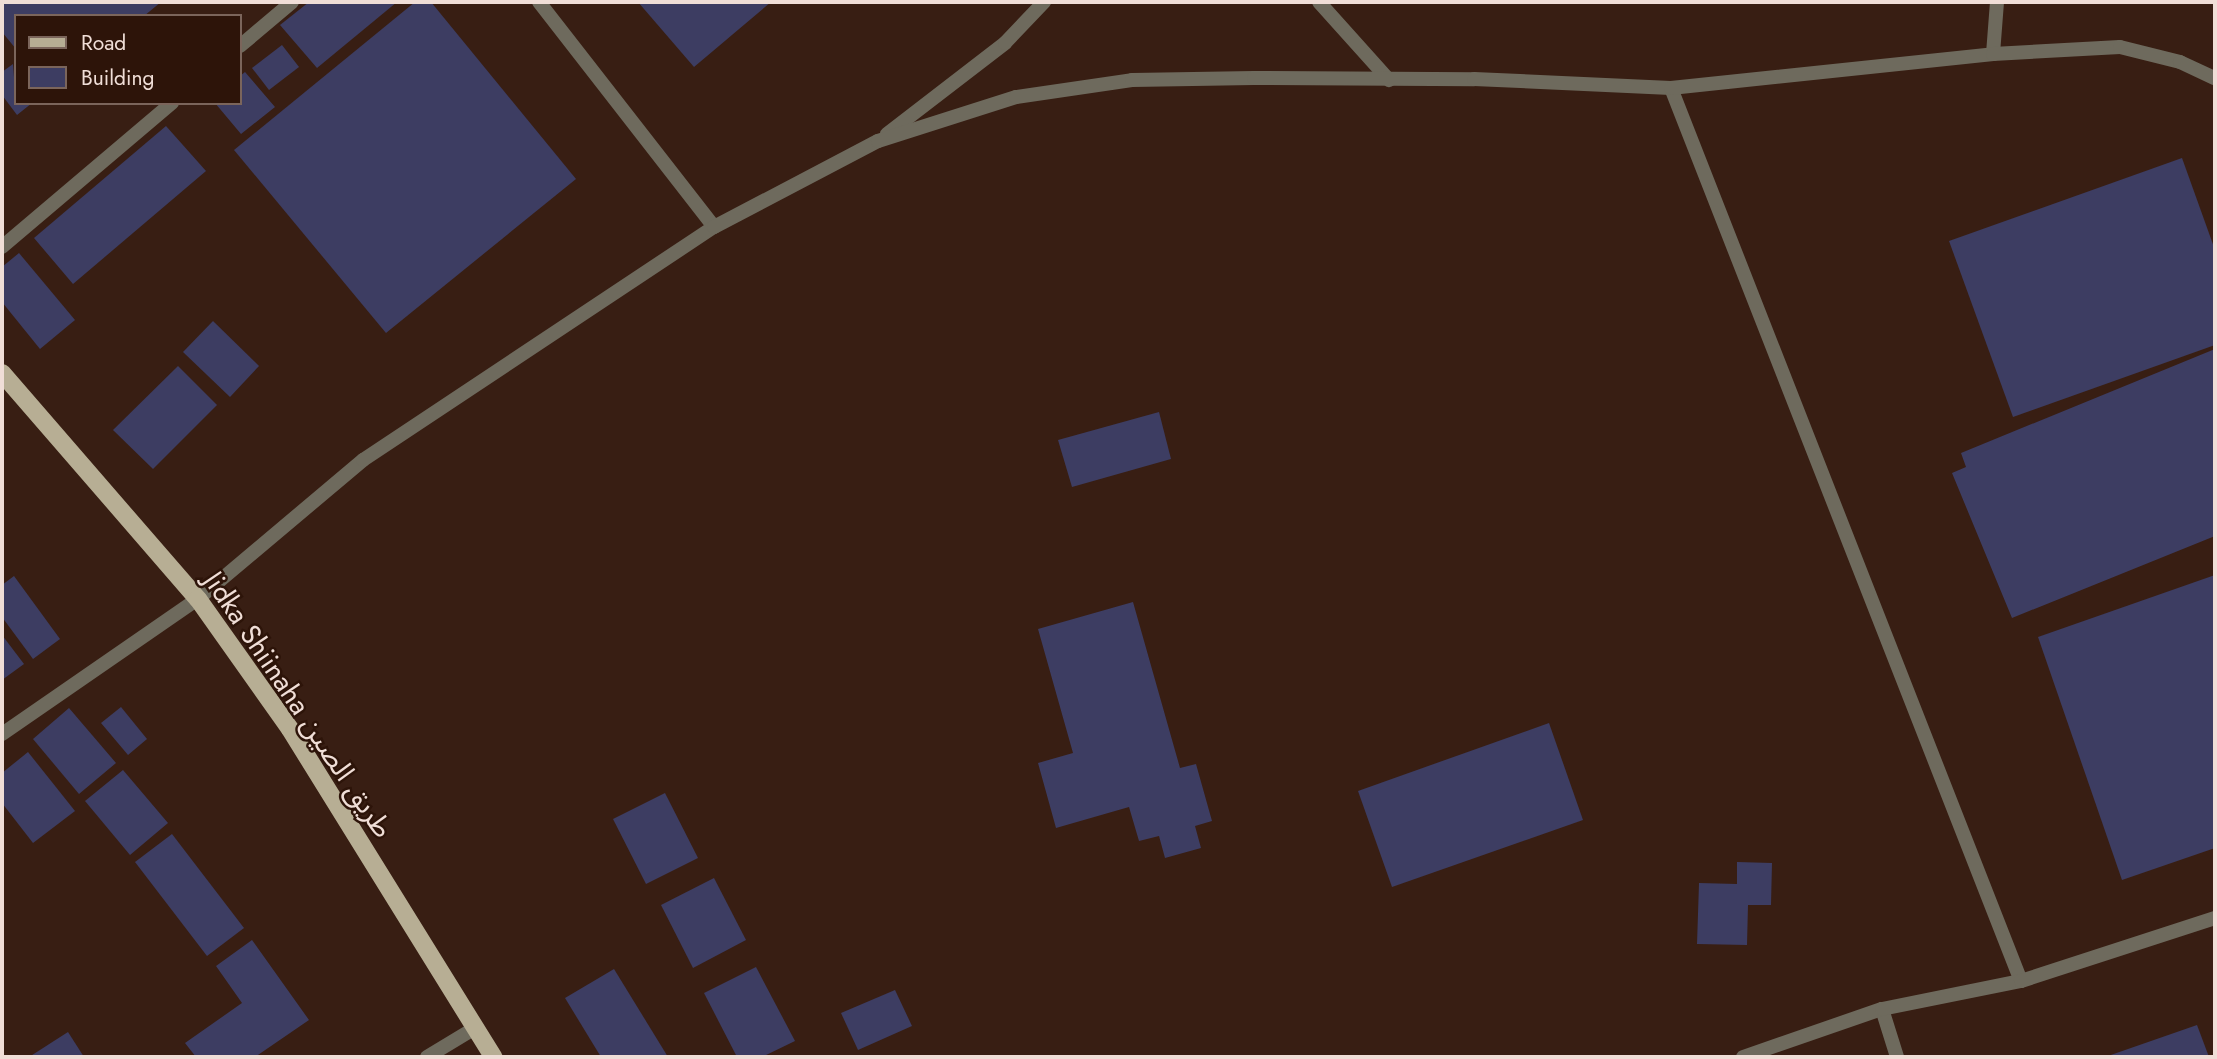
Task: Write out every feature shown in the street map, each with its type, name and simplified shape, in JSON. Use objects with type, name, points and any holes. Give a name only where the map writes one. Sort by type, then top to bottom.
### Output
[{"type":"main road","name":"Jidka Shiinaha طريق الصين","points":[[2,373],[198,599],[290,729],[493,1057]]},
{"type":"street","points":[[242,44],[292,2]]},
{"type":"street","points":[[539,2],[715,227]]},
{"type":"street","points":[[2,734],[198,599],[363,460],[715,227],[878,141],[1005,43],[1044,2]]},
{"type":"street","points":[[1319,2],[1389,80]]},
{"type":"street","points":[[1993,54],[1997,2]]},
{"type":"street","points":[[878,141],[1016,97],[1132,80],[1389,80],[1671,88],[1993,54],[2120,47],[2180,62],[2215,78]]},
{"type":"street","points":[[1671,88],[2021,981]]},
{"type":"street","points":[[2,247],[170,105]]},
{"type":"street","points":[[1743,1057],[1882,1009],[2021,981],[2215,918]]},
{"type":"street","points":[[1882,1009],[1897,1057]]},
{"type":"street","points":[[427,1057],[475,1028]]},
{"type":"building","points":[[2,2],[161,2],[146,14],[14,14],[14,47],[2,32]]},
{"type":"building","points":[[309,2],[397,2],[317,68],[280,25]]},
{"type":"building","points":[[415,2],[431,2],[576,179],[386,333],[234,150]]},
{"type":"building","points":[[638,2],[771,2],[694,67]]},
{"type":"building","points":[[282,45],[299,67],[269,90],[252,68]]},
{"type":"building","points":[[13,64],[14,105],[30,105],[17,115],[2,95],[2,72]]},
{"type":"building","points":[[245,72],[275,107],[241,134],[217,105],[242,105],[242,74]]},
{"type":"building","points":[[166,126],[206,171],[73,284],[34,238]]},
{"type":"building","points":[[2182,158],[2215,250],[2215,345],[2013,417],[1949,241]]},
{"type":"building","points":[[19,253],[75,320],[40,349],[2,302],[2,267]]},
{"type":"building","points":[[213,321],[259,366],[230,397],[183,352]]},
{"type":"building","points":[[2215,349],[2215,536],[2012,618],[1952,473],[1966,467],[1961,453]]},
{"type":"building","points":[[178,366],[217,405],[153,469],[113,430]]},
{"type":"building","points":[[1159,412],[1171,459],[1072,487],[1058,440]]},
{"type":"building","points":[[2215,575],[2215,848],[2122,880],[2038,637]]},
{"type":"building","points":[[14,576],[60,639],[33,659],[2,617],[2,585]]},
{"type":"building","points":[[1133,602],[1180,768],[1196,764],[1212,821],[1195,826],[1201,848],[1165,858],[1159,836],[1139,841],[1129,807],[1056,828],[1038,763],[1073,753],[1038,629]]},
{"type":"building","points":[[2,635],[24,664],[2,680]]},
{"type":"building","points":[[121,707],[147,739],[128,755],[101,723]]},
{"type":"building","points":[[69,708],[116,763],[79,794],[33,739]]},
{"type":"building","points":[[1549,723],[1583,820],[1392,887],[1358,791]]},
{"type":"building","points":[[28,752],[75,811],[33,843],[2,803],[2,773]]},
{"type":"building","points":[[123,770],[168,823],[130,855],[85,801]]},
{"type":"building","points":[[665,793],[698,858],[646,884],[613,819]]},
{"type":"building","points":[[172,834],[244,928],[207,956],[135,862]]},
{"type":"building","points":[[1737,862],[1772,863],[1771,905],[1748,905],[1747,945],[1697,944],[1699,883],[1737,884]]},
{"type":"building","points":[[714,878],[746,940],[693,968],[661,905]]},
{"type":"building","points":[[252,940],[309,1020],[255,1057],[196,1057],[185,1043],[242,1003],[216,966]]},
{"type":"building","points":[[756,967],[795,1041],[762,1057],[737,1057],[704,993]]},
{"type":"building","points":[[614,969],[668,1057],[601,1057],[565,998]]},
{"type":"building","points":[[895,990],[912,1026],[858,1050],[841,1013]]},
{"type":"building","points":[[2197,1025],[2209,1057],[2105,1057]]},
{"type":"building","points":[[68,1032],[84,1057],[29,1057]]}]
